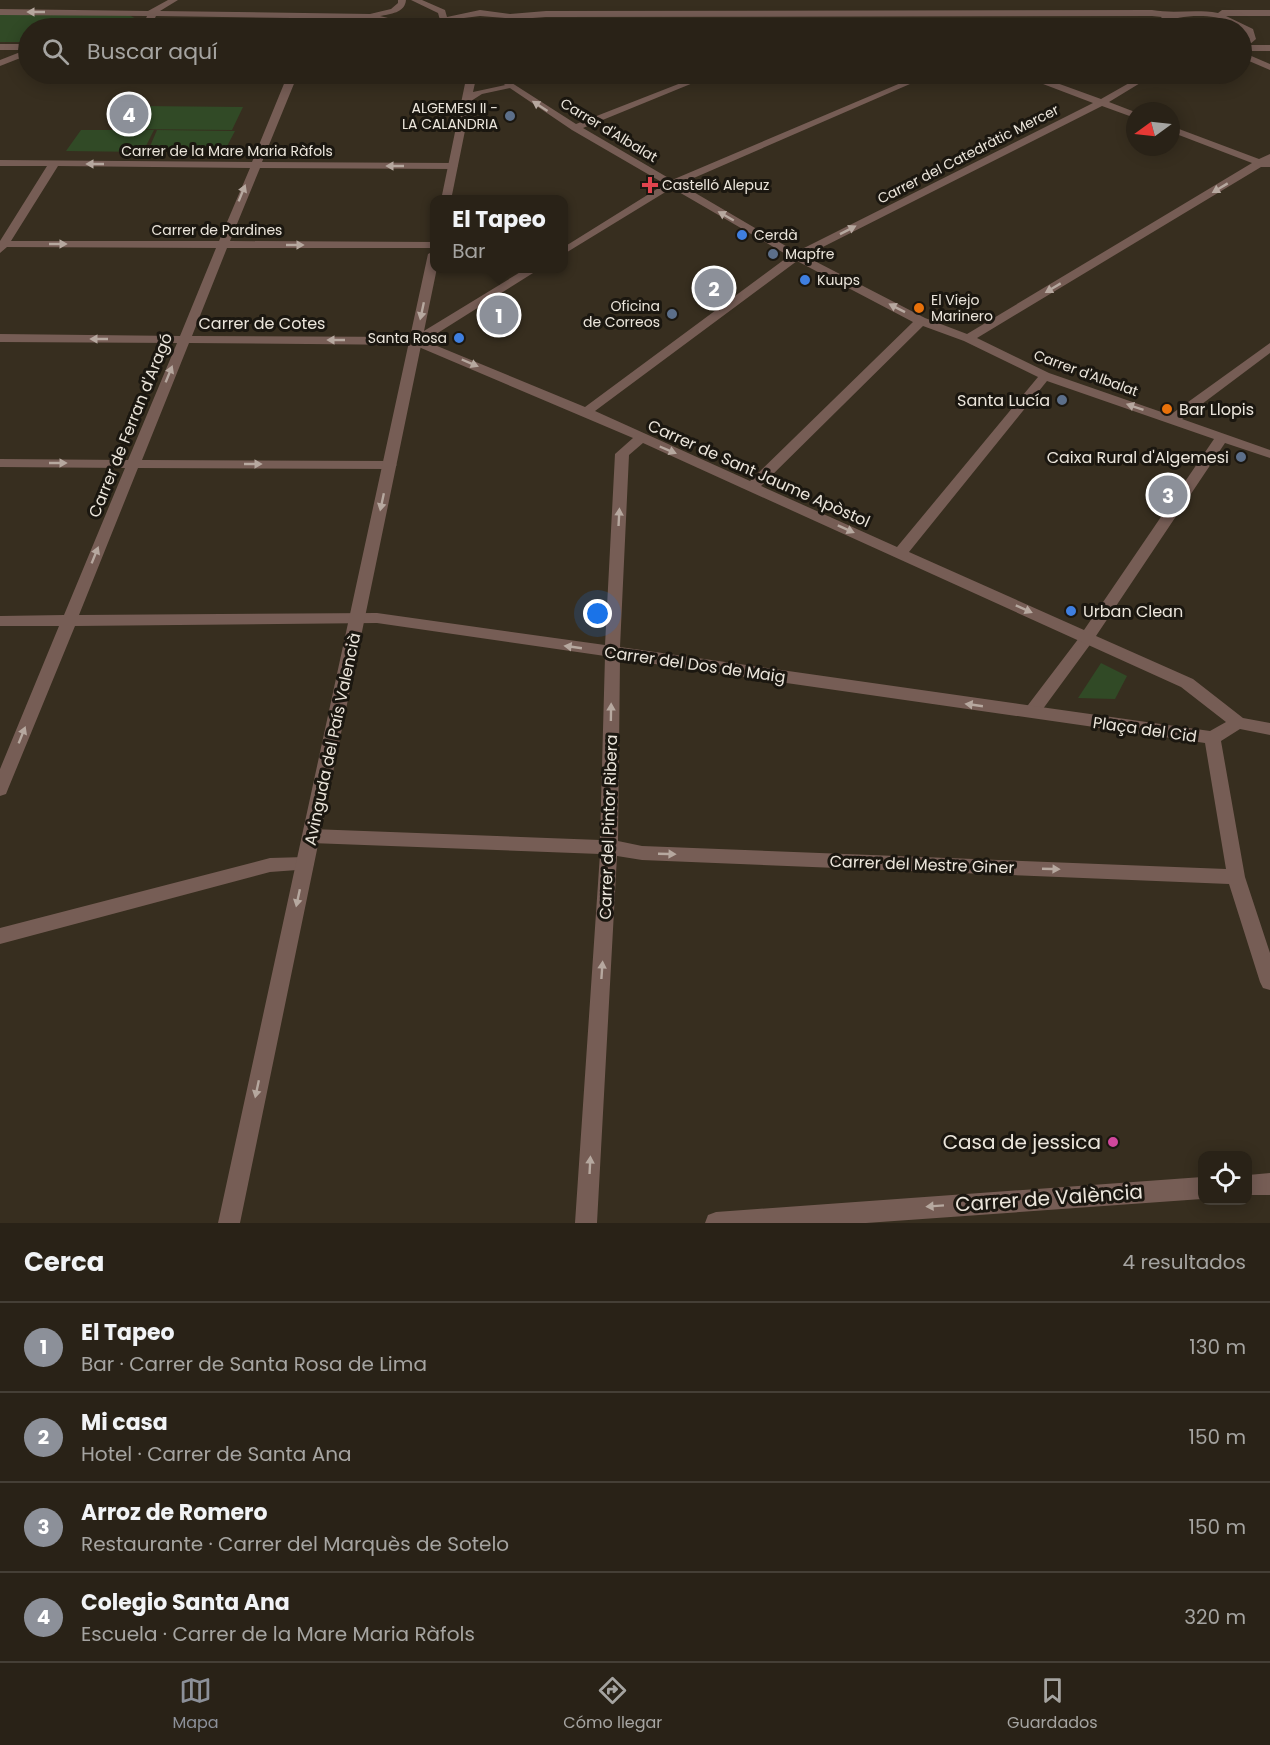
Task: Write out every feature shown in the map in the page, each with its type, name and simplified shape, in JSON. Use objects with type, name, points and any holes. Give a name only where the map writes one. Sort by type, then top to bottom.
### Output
[{"type":"street","points":[[151,13],[174,0]]},
{"type":"street","points":[[0,12],[368,16],[394,11],[402,4],[402,0]]},
{"type":"street","points":[[415,0],[442,12],[440,18]]},
{"type":"street","points":[[485,0],[487,14]]},
{"type":"street","points":[[67,12],[94,2]]},
{"type":"street","points":[[151,13],[152,18]]},
{"type":"street","points":[[452,18],[487,14],[510,17],[546,14],[1152,13],[1170,16],[1270,13]]},
{"type":"street","points":[[1205,14],[1224,18]]},
{"type":"street","points":[[368,16],[376,18]]},
{"type":"street","points":[[0,47],[18,47]]},
{"type":"street","points":[[1252,47],[1270,48]]},
{"type":"street","points":[[0,63],[18,56]]},
{"type":"street","points":[[1252,59],[1270,67]]},
{"type":"street","name":"Carrer de Ferran d'Aragó","points":[[0,789],[289,84]]},
{"type":"street","points":[[447,195],[470,84]]},
{"type":"street","name":"Carrer d'Albalat","points":[[506,84],[575,128],[796,256],[921,321],[968,338],[1045,376],[1270,453]]},
{"type":"street","points":[[575,128],[686,84]]},
{"type":"street","points":[[568,249],[672,184],[906,84]]},
{"type":"street","points":[[1052,84],[1126,111]]},
{"type":"street","name":"Carrer del Catedràtic Mercer","points":[[586,412],[796,256],[1134,84]]},
{"type":"street","points":[[468,99],[479,92],[510,87]]},
{"type":"street","points":[[1180,132],[1267,162]]},
{"type":"street","points":[[968,338],[1267,162]]},
{"type":"street","name":"Carrer de la Mare Maria Ràfols","points":[[0,163],[453,166]]},
{"type":"street","points":[[1,246],[54,164]]},
{"type":"street","name":"Carrer de Pardines","points":[[1,246],[430,246]]},
{"type":"street","name":"Avinguda del País Valencià","points":[[229,1223],[431,273]]},
{"type":"street","points":[[416,341],[430,335],[528,273]]},
{"type":"street","points":[[752,487],[921,321]]},
{"type":"street","name":"Carrer de Cotes","points":[[0,338],[416,341]]},
{"type":"street","name":"Carrer de Sant Jaume Apòstol","points":[[416,341],[586,412],[1087,638]]},
{"type":"street","points":[[1172,420],[1270,347]]},
{"type":"street","points":[[900,553],[1045,376]]},
{"type":"street","points":[[1031,713],[1087,638],[1223,436]]},
{"type":"street","name":"Carrer del Pintor Ribera","points":[[586,1223],[609,847],[612,652],[622,454],[641,438]]},
{"type":"street","points":[[0,463],[390,465]]},
{"type":"street","name":"Carrer del Dos de Maig","points":[[0,621],[377,618],[1031,713]]},
{"type":"street","points":[[1087,638],[1187,683],[1238,723],[1270,729]]},
{"type":"street","name":"Plaça del Cid","points":[[1031,713],[1212,738],[1238,723]]},
{"type":"street","points":[[1212,738],[1236,877],[1270,982]]},
{"type":"street","name":"Carrer del Mestre Giner","points":[[311,836],[609,847],[642,853],[1236,877]]},
{"type":"street","points":[[0,936],[270,865],[305,864]]},
{"type":"street","points":[[1252,1185],[1270,1184]]},
{"type":"street","name":"Carrer de València","points":[[716,1223],[1198,1188]]},
{"type":"green space","points":[[0,15],[129,15],[135,18],[18,18],[18,42],[0,42]]},
{"type":"green space","points":[[139,106],[243,107],[232,130],[126,129]]},
{"type":"green space","points":[[81,130],[154,130],[143,152],[66,151]]},
{"type":"green space","points":[[157,130],[235,131],[224,152],[148,151]]},
{"type":"green space","points":[[1101,663],[1127,676],[1115,699],[1078,698]]},
{"type":"place","name":"Colegio Santa Ana","points":[[129,114]]},
{"type":"place","name":"ALGEMESI II - LA CALANDRIA","points":[[510,116]]},
{"type":"place","name":"Castelló Alepuz","points":[[650,185]]},
{"type":"place","name":"Cerdà","points":[[742,235]]},
{"type":"place","name":"Mapfre","points":[[773,254]]},
{"type":"place","name":"Kuups","points":[[805,280]]},
{"type":"place","name":"Mi casa","points":[[714,288]]},
{"type":"place","name":"El Viejo Marinero","points":[[919,308]]},
{"type":"place","name":"Oficina de Correos","points":[[672,314]]},
{"type":"place","name":"El Tapeo","points":[[499,315]]},
{"type":"place","name":"Santa Rosa","points":[[459,338]]},
{"type":"place","name":"Santa Lucía","points":[[1062,400]]},
{"type":"place","name":"Bar Llopis","points":[[1167,409]]},
{"type":"place","name":"Caixa Rural d'Algemesi","points":[[1241,457]]},
{"type":"place","name":"Arroz de Romero","points":[[1168,495]]},
{"type":"place","name":"Urban Clean","points":[[1071,611]]},
{"type":"place","name":"Casa de jessica","points":[[1113,1142]]}]
